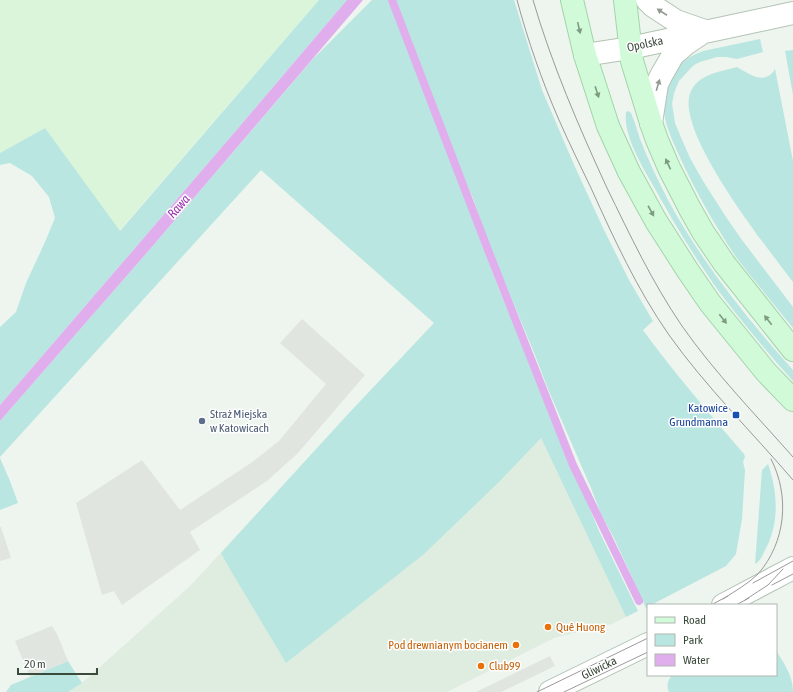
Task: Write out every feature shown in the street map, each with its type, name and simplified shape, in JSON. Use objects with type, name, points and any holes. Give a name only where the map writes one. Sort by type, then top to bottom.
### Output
[{"type":"main road","points":[[572,0],[585,55],[611,133],[629,172],[656,221],[710,303],[766,372],[793,400]]},
{"type":"main road","points":[[625,0],[632,61],[650,123],[669,168],[703,232],[724,263],[793,350]]},
{"type":"street","name":"Opolska","points":[[647,0],[653,6],[676,21],[705,31]]},
{"type":"street","name":"Opolska","points":[[585,55],[630,48],[793,13]]},
{"type":"street","name":"Opolska","points":[[650,123],[658,84],[673,55],[705,31]]},
{"type":"street","points":[[725,604],[793,568]]},
{"type":"street","name":"Gliwicka","points":[[550,692],[647,644]]},
{"type":"shaded area","points":[[0,0],[319,0],[119,231],[45,128],[0,153]]},
{"type":"shaded area","points":[[302,319],[365,375],[298,453],[267,481],[190,532],[200,550],[122,605],[114,591],[102,595],[76,503],[142,460],[180,510],[251,463],[279,441],[326,384],[280,343]]},
{"type":"shaded area","points":[[434,323],[541,438],[626,617],[612,624],[554,638],[447,692],[68,692],[82,683],[190,586]]},
{"type":"shaded area","points":[[0,527],[11,558],[0,561]]},
{"type":"shaded area","points":[[52,626],[57,634],[68,661],[30,677],[15,641]]},
{"type":"shaded area","points":[[550,656],[555,666],[501,692],[476,692]]},
{"type":"green space","points":[[319,0],[347,0],[0,405],[0,327],[16,312],[26,283],[55,218],[49,197],[32,176],[10,163],[0,165],[0,153],[45,128],[120,231]]},
{"type":"green space","points":[[372,0],[389,0],[499,289],[599,531],[638,611],[626,617],[541,438],[499,482],[424,554],[286,663],[221,553],[349,413],[434,323],[261,170],[0,457],[0,421],[312,60]]},
{"type":"green space","points":[[395,0],[514,0],[542,90],[575,167],[629,280],[653,321],[643,330],[679,377],[744,454],[745,457],[743,462],[745,470],[742,519],[736,554],[726,566],[653,604],[647,604],[646,608],[614,538],[601,514],[548,389],[486,237],[474,201],[457,161]]},
{"type":"green space","points":[[760,39],[763,52],[737,59],[717,57],[694,65],[679,81],[674,93],[672,104],[675,123],[690,158],[703,181],[742,240],[793,307],[793,328],[736,257],[720,232],[684,166],[669,132],[664,115],[664,102],[667,86],[676,70],[684,61],[703,51]]},
{"type":"green space","points":[[793,50],[793,95],[785,51]]},
{"type":"green space","points":[[737,67],[752,75],[762,78],[767,77],[775,69],[793,161],[793,282],[745,218],[726,189],[709,160],[696,132],[689,109],[691,91],[699,81],[711,74]]},
{"type":"green space","points":[[628,111],[631,113],[653,170],[681,223],[710,267],[742,310],[793,370],[793,381],[713,284],[684,240],[633,147],[627,129],[626,112]]},
{"type":"green space","points":[[0,458],[18,503],[0,510]]},
{"type":"green space","points":[[768,464],[774,486],[776,508],[775,519],[773,531],[761,559],[755,564],[762,470]]},
{"type":"green space","points":[[777,652],[790,675],[793,692],[669,692],[669,679],[671,676],[777,676]]},
{"type":"green space","points":[[68,661],[82,683],[68,692],[6,692],[11,685]]},
{"type":"water","name":"Rawa","points":[[347,0],[363,0],[151,248],[0,421],[0,405]]},
{"type":"waterway","points":[[392,0],[573,465],[639,601]]},
{"type":"tram line","points":[[517,0],[536,61],[559,120],[617,245],[636,282],[657,318],[698,373],[793,480]]},
{"type":"tram line","points":[[533,0],[557,72],[586,142],[624,223],[661,292],[682,326],[708,360],[793,457]]},
{"type":"tram line","points":[[723,599],[754,578],[775,548],[782,518],[783,503],[777,473],[771,459]]},
{"type":"tram line","points":[[753,583],[793,561]]},
{"type":"tram line","points":[[745,600],[768,585],[783,569]]},
{"type":"tram line","points":[[772,585],[793,574]]},
{"type":"tram line","points":[[713,604],[728,596]]},
{"type":"tram line","points":[[738,604],[749,598]]},
{"type":"tram line","points":[[537,692],[647,638]]},
{"type":"tram line","points":[[564,692],[647,652]]},
{"type":"place","name":"Katowice Grundmanna","points":[[736,415]]},
{"type":"place","name":"Straż Miejska w Katowicach","points":[[202,421]]},
{"type":"place","name":"Quê Huong","points":[[548,627]]},
{"type":"place","name":"Pod drewnianym bocianem","points":[[516,645]]},
{"type":"place","name":"Club99","points":[[481,666]]}]
